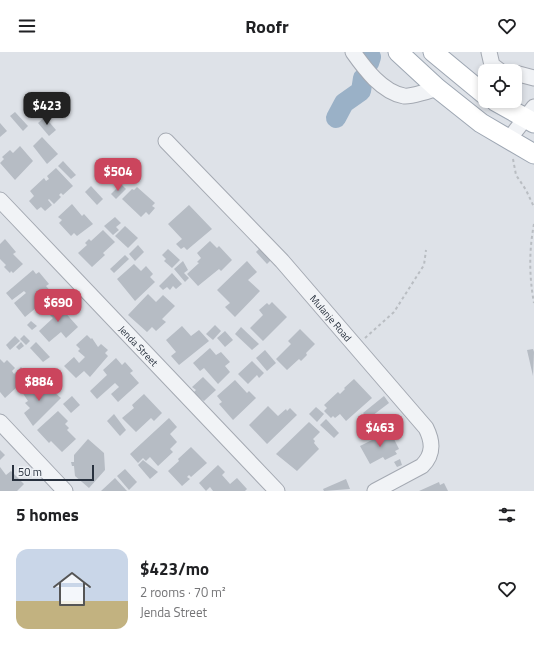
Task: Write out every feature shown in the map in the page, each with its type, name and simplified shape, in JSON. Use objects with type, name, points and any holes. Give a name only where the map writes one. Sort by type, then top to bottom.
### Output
[{"type":"main road","points":[[398,52],[437,88],[481,123],[512,138],[534,144]]},
{"type":"main road","points":[[410,52],[512,138],[534,154]]},
{"type":"main road","points":[[433,52],[478,89]]},
{"type":"main road","points":[[512,108],[531,116]]},
{"type":"street","points":[[353,52],[373,76],[395,92],[405,96],[437,88]]},
{"type":"street","points":[[489,52],[492,64]]},
{"type":"street","points":[[522,75],[534,78]]},
{"type":"street","points":[[512,138],[531,116]]},
{"type":"street","name":"Mulanje Road","points":[[166,141],[282,261],[355,347],[421,420],[430,436],[432,445],[430,455],[422,466],[375,491]]},
{"type":"street","name":"Jenda Street","points":[[0,200],[277,491]]},
{"type":"street","points":[[0,422],[65,491]]},
{"type":"path","points":[[512,138],[516,176],[526,190],[534,207]]},
{"type":"path","points":[[534,224],[531,242],[530,278],[534,302]]},
{"type":"path","points":[[355,347],[394,312],[424,265],[426,250]]},
{"type":"building","points":[[15,112],[28,126],[23,131],[10,116]]},
{"type":"building","points":[[45,117],[56,130],[49,136],[38,123]]},
{"type":"building","points":[[0,123],[7,131],[0,137]]},
{"type":"building","points":[[42,137],[58,154],[47,164],[33,146]]},
{"type":"building","points":[[20,146],[33,161],[15,180],[0,163],[4,159],[2,157],[10,150],[13,153]]},
{"type":"building","points":[[63,161],[76,175],[71,179],[58,166]]},
{"type":"building","points":[[56,168],[73,186],[63,195],[61,193],[59,195],[61,197],[54,204],[49,199],[48,200],[52,205],[45,211],[41,207],[37,210],[29,201],[34,196],[30,191],[44,178],[46,181],[49,179],[47,176]]},
{"type":"building","points":[[121,184],[126,189],[116,199],[111,194]]},
{"type":"building","points":[[91,186],[103,199],[97,205],[85,192]]},
{"type":"building","points":[[137,187],[155,203],[152,206],[155,208],[149,215],[146,212],[141,217],[122,199],[132,189],[134,190]]},
{"type":"building","points":[[72,204],[82,216],[84,214],[93,224],[77,236],[74,233],[71,236],[59,223],[62,220],[58,217]]},
{"type":"building","points":[[189,205],[212,229],[187,250],[184,247],[181,249],[176,244],[182,239],[168,224]]},
{"type":"building","points":[[115,217],[121,223],[116,227],[119,230],[113,235],[104,226]]},
{"type":"building","points":[[125,226],[138,238],[128,248],[115,236]]},
{"type":"building","points":[[103,230],[115,242],[103,253],[105,255],[92,267],[78,253],[87,245],[85,243],[89,239],[91,241]]},
{"type":"building","points":[[5,239],[16,252],[13,254],[23,264],[13,273],[11,271],[10,273],[4,267],[6,265],[0,259],[0,244]]},
{"type":"building","points":[[210,241],[217,248],[219,246],[232,260],[221,271],[219,269],[198,286],[187,274],[199,263],[197,262],[201,258],[197,253]]},
{"type":"building","points":[[138,245],[144,252],[135,261],[129,254]]},
{"type":"building","points":[[260,248],[272,259],[267,264],[256,252]]},
{"type":"building","points":[[168,249],[180,260],[172,268],[164,261],[166,259],[162,255]]},
{"type":"building","points":[[125,255],[129,259],[114,273],[110,269]]},
{"type":"building","points":[[183,261],[188,270],[184,273],[189,278],[185,282],[174,269]]},
{"type":"building","points":[[247,261],[257,272],[248,280],[260,291],[235,317],[225,307],[230,303],[217,290]]},
{"type":"building","points":[[134,264],[141,271],[146,266],[153,274],[150,277],[155,282],[135,301],[117,279]]},
{"type":"building","points":[[33,270],[36,274],[39,272],[49,284],[46,286],[53,294],[25,317],[14,303],[26,293],[24,291],[12,300],[6,293]]},
{"type":"building","points":[[172,273],[182,284],[176,289],[173,286],[170,290],[167,287],[163,290],[159,286]]},
{"type":"building","points":[[148,294],[156,302],[163,295],[175,306],[162,319],[166,322],[156,331],[152,327],[147,332],[128,315]]},
{"type":"building","points":[[54,300],[78,327],[66,338],[61,332],[49,342],[39,331],[53,318],[44,309]]},
{"type":"building","points":[[272,302],[287,317],[263,341],[250,328],[263,315],[259,310],[267,303],[269,305]]},
{"type":"building","points":[[31,321],[37,326],[32,330],[27,325]]},
{"type":"building","points":[[215,325],[221,331],[213,340],[206,334]]},
{"type":"building","points":[[182,326],[191,336],[199,330],[209,341],[179,365],[171,356],[176,352],[166,340]]},
{"type":"building","points":[[241,327],[259,344],[252,350],[235,334]]},
{"type":"building","points":[[300,329],[315,344],[306,353],[307,355],[301,361],[299,359],[287,370],[276,359],[291,344],[288,341]]},
{"type":"building","points":[[225,331],[233,340],[225,347],[217,338]]},
{"type":"building","points":[[24,335],[30,341],[26,345],[20,339]]},
{"type":"building","points":[[87,335],[91,339],[92,338],[98,347],[101,344],[108,350],[105,353],[108,356],[90,377],[84,371],[76,378],[64,366],[74,357],[79,363],[85,357],[78,351],[80,349],[76,345]]},
{"type":"building","points":[[15,336],[20,341],[10,350],[6,345]]},
{"type":"building","points":[[21,342],[24,346],[19,350],[16,347]]},
{"type":"building","points":[[36,342],[50,357],[43,362],[30,348]]},
{"type":"building","points":[[210,348],[216,355],[221,352],[230,362],[225,366],[230,372],[218,384],[204,368],[200,371],[193,363]]},
{"type":"building","points":[[533,349],[534,352],[533,376],[527,350]]},
{"type":"building","points":[[265,350],[276,363],[267,371],[256,358]]},
{"type":"building","points":[[116,358],[122,365],[125,362],[133,371],[130,373],[139,383],[118,402],[111,394],[119,387],[115,383],[97,399],[90,391],[107,375],[103,370]]},
{"type":"building","points":[[0,359],[4,363],[7,360],[15,368],[12,371],[14,374],[21,367],[29,376],[5,398],[0,392]]},
{"type":"building","points":[[252,361],[264,373],[259,378],[257,375],[248,384],[238,374]]},
{"type":"building","points":[[203,377],[216,390],[204,401],[193,393],[196,390],[192,387]]},
{"type":"building","points":[[354,379],[372,398],[346,421],[340,414],[335,418],[333,416],[331,418],[324,411],[327,408],[324,405],[338,392],[340,394]]},
{"type":"building","points":[[235,380],[247,393],[249,391],[256,398],[233,420],[219,404],[222,402],[217,396]]},
{"type":"building","points":[[31,383],[33,386],[36,383],[42,389],[46,385],[61,398],[33,426],[24,413],[30,408],[25,403],[28,401],[22,392]]},
{"type":"building","points":[[144,394],[162,413],[154,421],[151,418],[136,432],[122,418],[134,408],[132,405]]},
{"type":"building","points":[[72,396],[80,405],[71,413],[63,404]]},
{"type":"building","points":[[384,396],[389,403],[368,419],[363,413]]},
{"type":"building","points":[[268,406],[278,416],[286,409],[287,411],[290,408],[297,415],[267,444],[249,425]]},
{"type":"building","points":[[316,407],[324,414],[317,422],[309,414]]},
{"type":"building","points":[[58,411],[68,421],[65,424],[69,428],[67,430],[76,439],[62,452],[51,441],[49,443],[37,430]]},
{"type":"building","points":[[114,414],[126,430],[120,436],[107,421]]},
{"type":"building","points":[[169,418],[177,427],[170,434],[177,442],[170,449],[173,452],[158,466],[150,457],[146,461],[143,458],[138,463],[130,454]]},
{"type":"building","points":[[326,419],[339,433],[334,438],[320,425]]},
{"type":"building","points":[[309,422],[320,432],[313,439],[315,441],[314,443],[319,449],[297,471],[276,454]]},
{"type":"building","points":[[390,431],[399,449],[395,451],[397,454],[385,460],[383,457],[370,464],[360,446]]},
{"type":"building","points":[[88,439],[104,453],[105,470],[89,488],[75,476],[74,466],[72,466],[71,462],[74,462],[74,455]]},
{"type":"building","points":[[191,447],[207,463],[191,477],[189,475],[187,477],[190,479],[182,486],[168,471]]},
{"type":"building","points":[[0,450],[5,455],[0,460]]},
{"type":"building","points":[[400,459],[402,465],[397,467],[394,462]]},
{"type":"building","points":[[143,460],[158,472],[150,479],[138,465]]},
{"type":"building","points":[[218,465],[225,472],[222,475],[230,484],[237,478],[247,489],[245,491],[213,491],[210,487],[206,491],[199,483]]},
{"type":"building","points":[[0,467],[6,475],[11,471],[24,484],[17,491],[0,491]]},
{"type":"building","points":[[125,469],[137,482],[129,490],[117,476]]},
{"type":"building","points":[[115,478],[127,491],[101,491]]},
{"type":"building","points":[[346,479],[350,489],[324,491],[323,489]]},
{"type":"building","points":[[439,482],[440,485],[444,483],[448,491],[419,491]]},
{"type":"waterway","points":[[369,63],[371,57]]},
{"type":"waterway","points":[[336,118],[344,103],[361,91],[363,78]]}]
